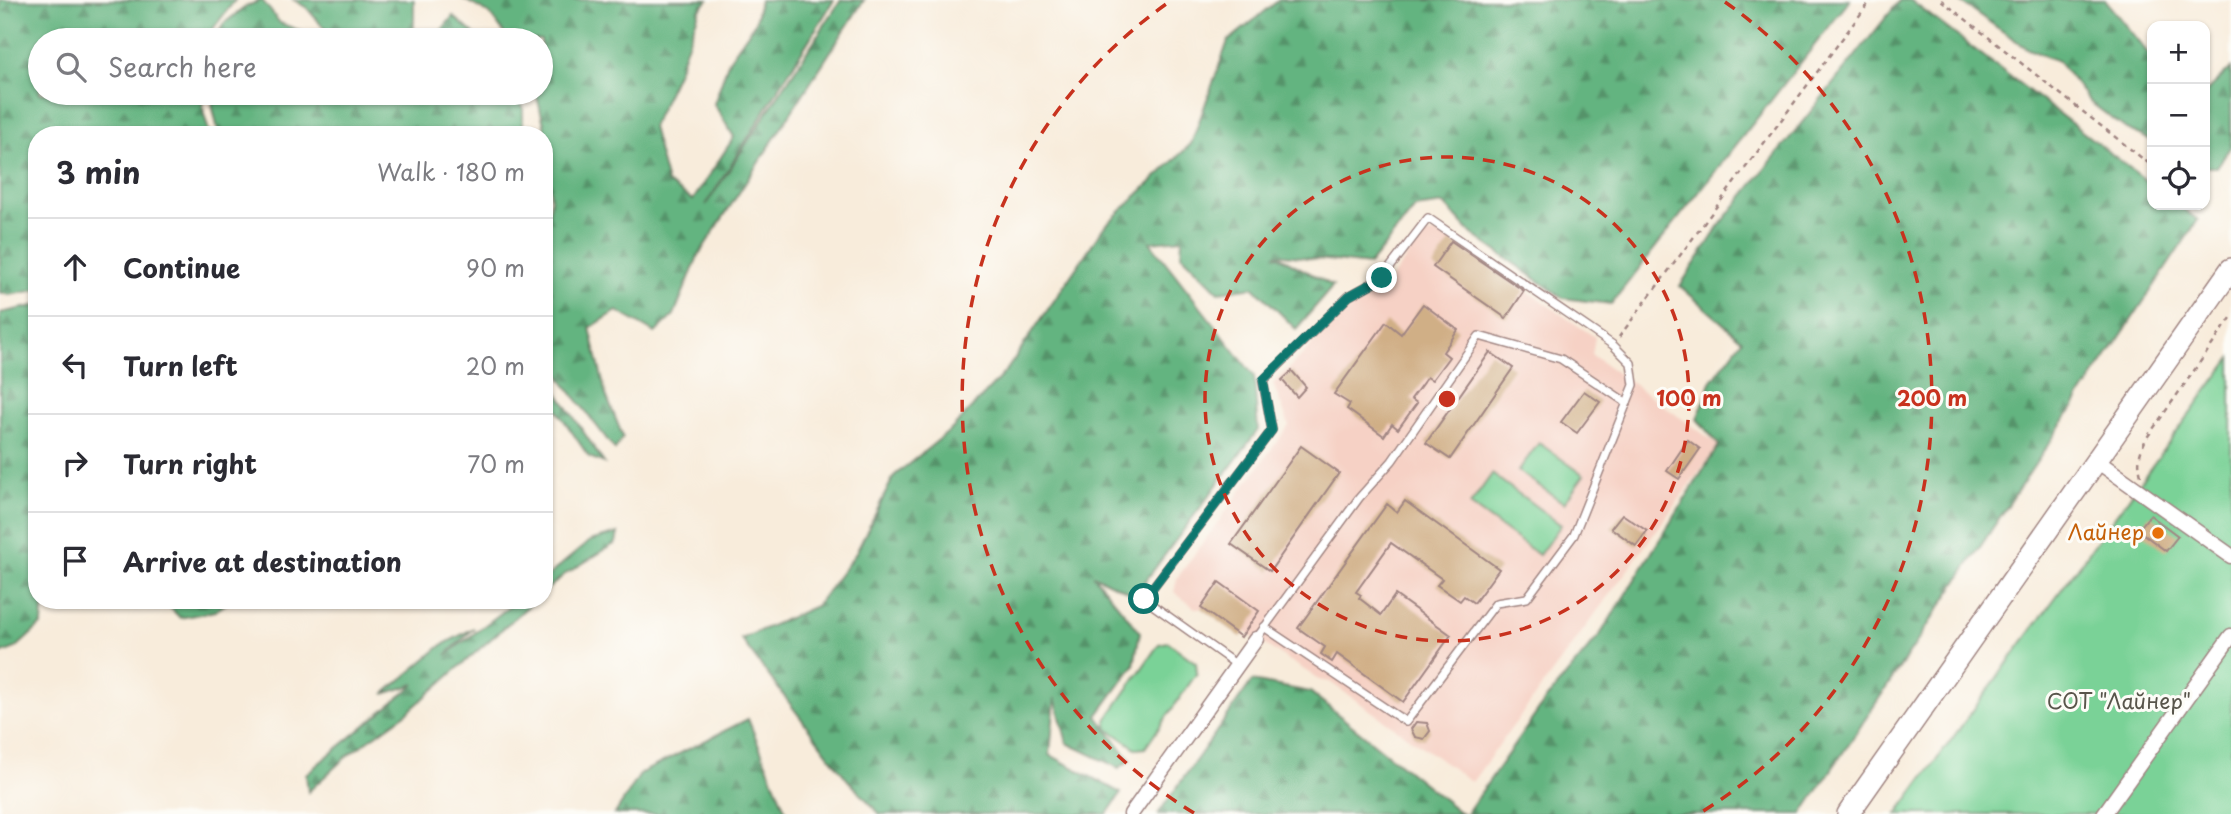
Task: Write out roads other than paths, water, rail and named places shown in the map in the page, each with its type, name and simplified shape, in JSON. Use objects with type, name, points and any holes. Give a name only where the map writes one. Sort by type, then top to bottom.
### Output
[{"type":"main road","points":[[1848,814],[2231,270]]},
{"type":"street","points":[[2098,461],[2231,556]]},
{"type":"street","points":[[1131,814],[1260,633]]},
{"type":"street","points":[[2104,814],[2231,636]]},
{"type":"lane","points":[[1237,665],[1144,599],[1272,430],[1263,380],[1349,296],[1382,278],[1428,218],[1613,345],[1630,363],[1634,385],[1574,535],[1527,598],[1496,603],[1406,722],[1260,633],[1359,498],[1392,461],[1479,336],[1561,359],[1626,403]]},
{"type":"place","name":"Лайнер","points":[[2158,533]]},
{"type":"park label","name":"СОТ \"Лайнер\"","points":[[2119,702]]}]
